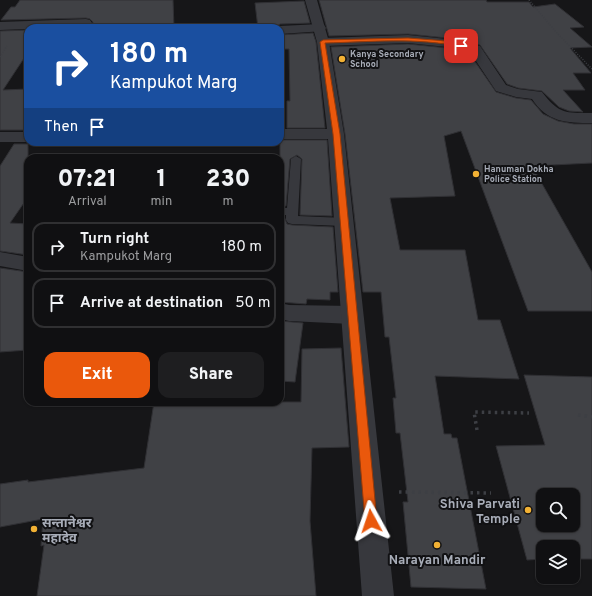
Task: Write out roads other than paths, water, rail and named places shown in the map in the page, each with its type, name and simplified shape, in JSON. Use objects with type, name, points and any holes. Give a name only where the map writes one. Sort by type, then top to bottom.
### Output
[{"type":"street","points":[[310,0],[321,35],[336,134],[378,596]]},
{"type":"street","points":[[57,24],[86,24]]},
{"type":"street","points":[[0,26],[24,25]]},
{"type":"street","points":[[284,30],[321,35],[408,39],[447,43],[475,49],[501,88],[516,93],[537,96],[549,110],[562,115],[577,118],[592,118]]},
{"type":"street","points":[[284,134],[336,134]]},
{"type":"street","points":[[0,137],[24,137]]},
{"type":"street","points":[[0,259],[24,263]]},
{"type":"street","points":[[284,311],[352,315]]},
{"type":"lane","points":[[296,159],[292,220],[344,222]]},
{"type":"lane","points":[[284,211],[292,212]]},
{"type":"place","name":"Kanya Secondary School","points":[[342,59]]},
{"type":"place","name":"Hanuman Dokha Police Station","points":[[476,174]]},
{"type":"place","name":"Shiva Parvati Temple","points":[[528,510]]},
{"type":"place","name":"सन्तानेश्वर महादेव","points":[[34,529]]},
{"type":"place","name":"Narayan Mandir","points":[[437,545]]}]
